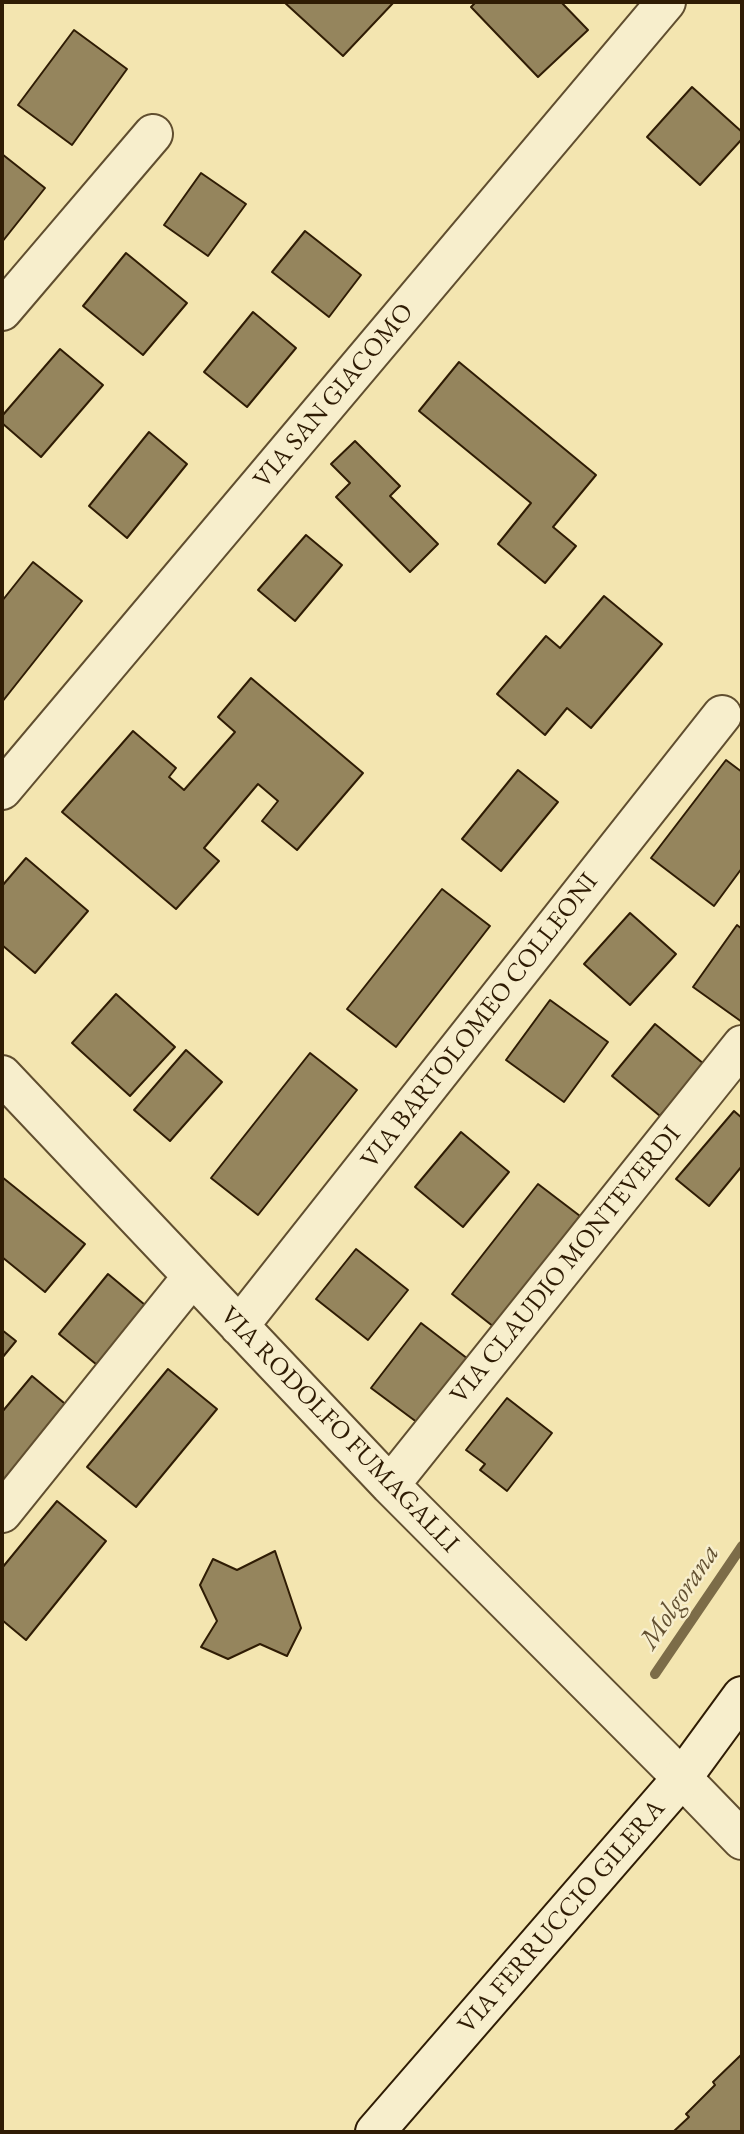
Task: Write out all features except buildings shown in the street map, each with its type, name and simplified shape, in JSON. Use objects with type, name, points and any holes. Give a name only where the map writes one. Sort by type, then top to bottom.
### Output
[{"type":"street","name":"VIA SAN GIACOMO","points":[[2,790],[666,2]]},
{"type":"street","points":[[2,311],[153,134]]},
{"type":"street","name":"VIA BARTOLOMEO COLLEONI","points":[[239,1326],[722,715]]},
{"type":"street","name":"VIA CLAUDIO MONTEVERDI","points":[[390,1485],[742,1045]]},
{"type":"street","name":"VIA RODOLFO FUMAGALLI","points":[[2,1075],[390,1485],[742,1840]]},
{"type":"street","points":[[2,1513],[192,1277]]},
{"type":"street","name":"VIA FERRUCCIO GILERA","points":[[375,2132],[682,1778],[742,1696]]},
{"type":"waterway","name":"Molgorana","points":[[655,1674],[742,1546]]}]
